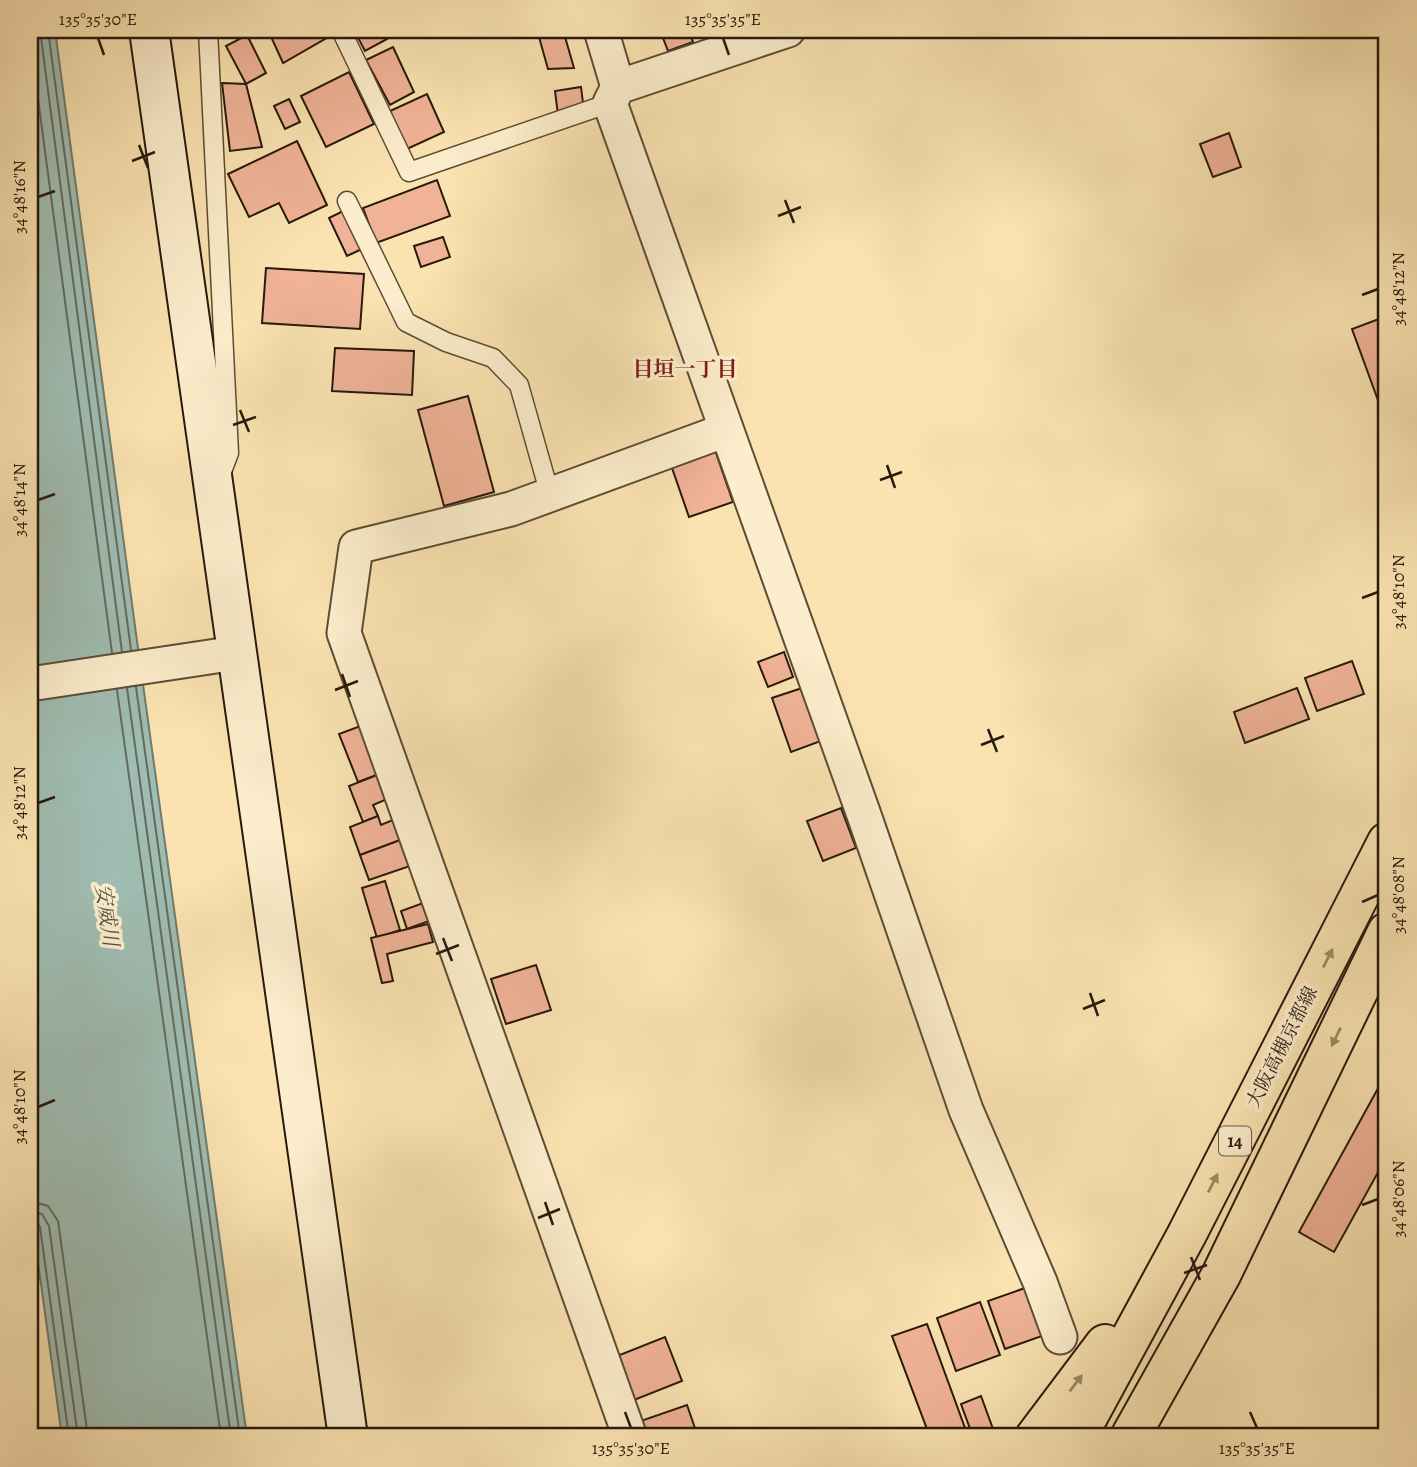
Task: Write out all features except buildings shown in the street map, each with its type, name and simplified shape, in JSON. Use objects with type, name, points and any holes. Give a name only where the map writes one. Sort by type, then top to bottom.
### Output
[{"type":"main road","name":"大阪高槻京都線","points":[[1077,1437],[1187,1234],[1387,842]]},
{"type":"main road","name":"14","points":[[1130,1437],[1221,1275],[1387,932]]},
{"type":"main road","points":[[1035,1437],[1187,1234]]},
{"type":"main road","points":[[1154,1437],[1221,1275]]},
{"type":"street","points":[[149,30],[348,1437]]},
{"type":"street","points":[[601,30],[614,95],[726,430],[966,1110],[1040,1282],[1060,1337]]},
{"type":"street","points":[[614,95],[788,30]]},
{"type":"street","points":[[630,1437],[344,633],[356,547],[511,509],[726,430]]},
{"type":"street","points":[[30,684],[236,653]]},
{"type":"lane","points":[[208,30],[229,453],[213,493]]},
{"type":"lane","points":[[341,30],[409,172],[614,95]]},
{"type":"lane","points":[[347,201],[406,322],[446,342],[493,358],[519,385],[550,495]]},
{"type":"water","name":"安威川","points":[[30,30],[55,30],[247,1437],[62,1437],[30,1204]]},
{"type":"district","name":"目垣一丁目","points":[[685,369]]}]
